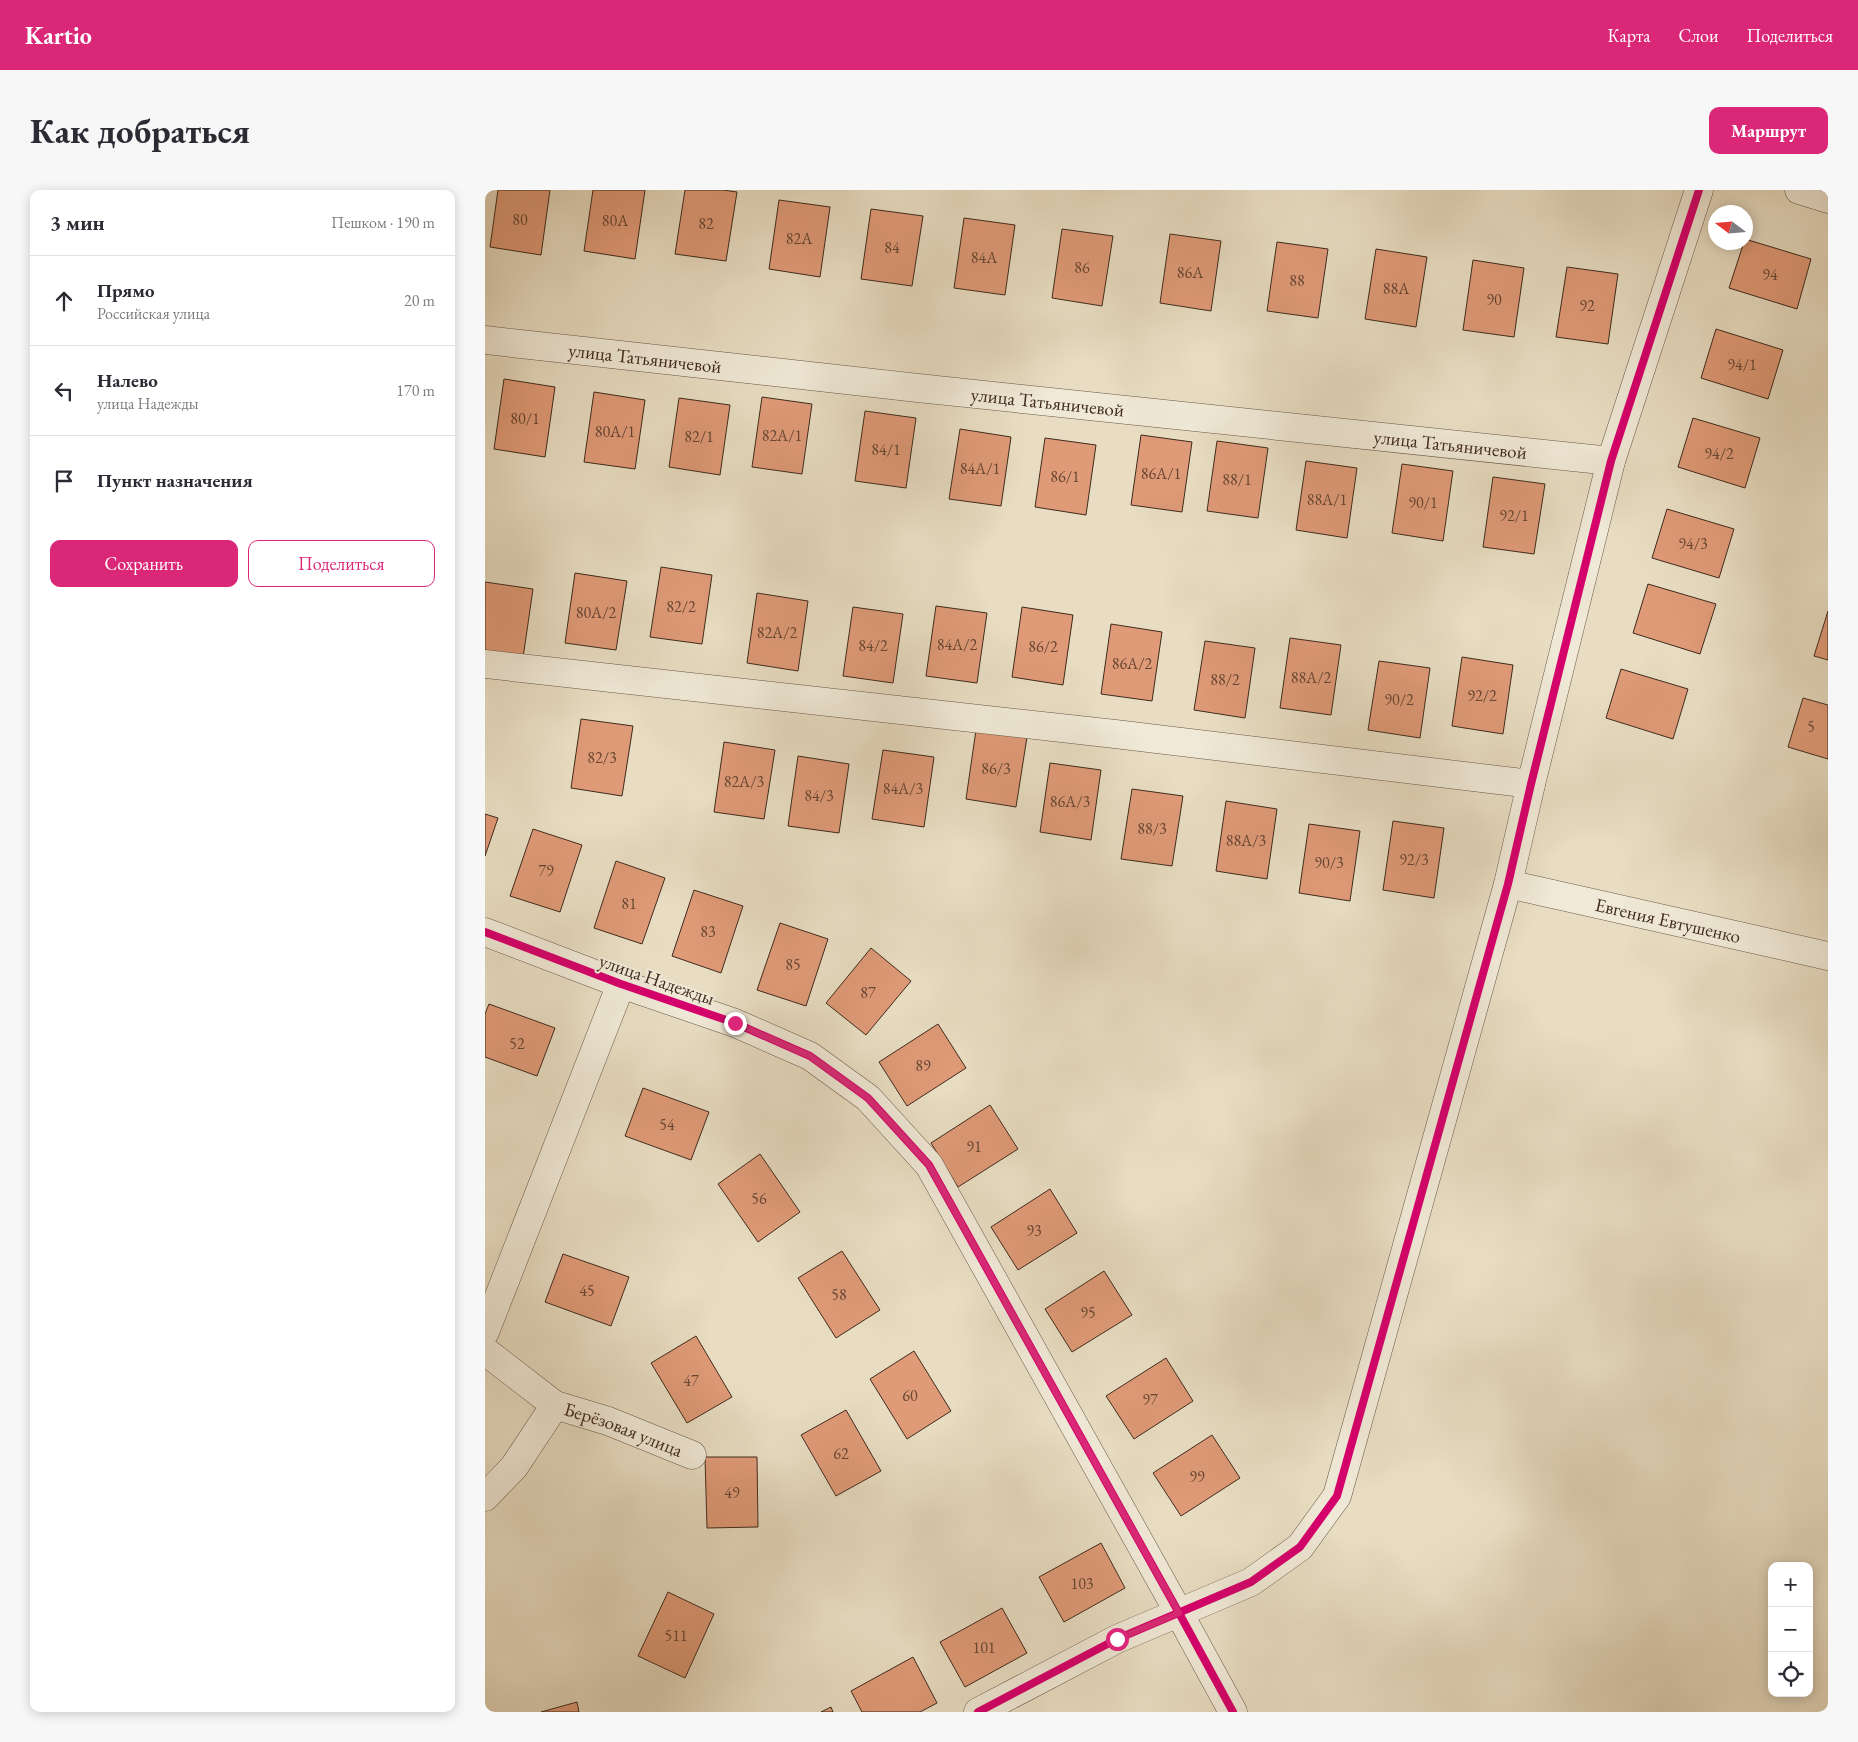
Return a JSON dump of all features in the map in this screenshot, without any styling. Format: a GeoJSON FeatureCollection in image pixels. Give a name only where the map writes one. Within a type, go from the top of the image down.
{"type":"FeatureCollection","features":[{"type":"Feature","properties":{"kind":"street"},"geometry":{"type":"LineString","coordinates":[[977,1712],[1117,1639],[1251,1582],[1300,1547],[1337,1496],[1507,884],[1611,461],[1699,190]]}},
{"type":"Feature","properties":{"kind":"street"},"geometry":{"type":"LineString","coordinates":[[1799,190],[1828,199]]}},
{"type":"Feature","properties":{"kind":"street","name":"улица Татьяничевой"},"geometry":{"type":"LineString","coordinates":[[485,340],[928,390],[1611,461]]}},
{"type":"Feature","properties":{"kind":"street"},"geometry":{"type":"LineString","coordinates":[[485,664],[1125,735],[1531,784]]}},
{"type":"Feature","properties":{"kind":"street","name":"Евгения Евтушенко"},"geometry":{"type":"LineString","coordinates":[[1507,884],[1828,956]]}},
{"type":"Feature","properties":{"kind":"street","name":"улица Надежды"},"geometry":{"type":"LineString","coordinates":[[485,932],[621,984],[735,1023],[810,1056],[868,1098],[929,1165],[1233,1712]]}},
{"type":"Feature","properties":{"kind":"street"},"geometry":{"type":"LineString","coordinates":[[485,1332],[621,984]]}},
{"type":"Feature","properties":{"kind":"street","name":"Берёзовая улица"},"geometry":{"type":"LineString","coordinates":[[485,1351],[555,1405],[608,1422],[692,1455]]}},
{"type":"Feature","properties":{"kind":"street","name":"Берёзовая улица"},"geometry":{"type":"LineString","coordinates":[[485,1497],[514,1468],[555,1405]]}},
{"type":"Feature","properties":{"kind":"building"},"geometry":{"type":"Polygon","coordinates":[[[498,190],[550,190],[541,255],[490,247],[498,190]]]}},
{"type":"Feature","properties":{"kind":"building"},"geometry":{"type":"Polygon","coordinates":[[[593,190],[645,190],[635,259],[584,251],[593,190]]]}},
{"type":"Feature","properties":{"kind":"building"},"geometry":{"type":"Polygon","coordinates":[[[685,190],[737,192],[726,261],[675,254],[685,190]]]}},
{"type":"Feature","properties":{"kind":"building"},"geometry":{"type":"Polygon","coordinates":[[[779,200],[830,207],[820,277],[769,269],[779,200]]]}},
{"type":"Feature","properties":{"kind":"building"},"geometry":{"type":"Polygon","coordinates":[[[871,209],[923,216],[912,286],[861,279],[871,209]]]}},
{"type":"Feature","properties":{"kind":"building"},"geometry":{"type":"Polygon","coordinates":[[[964,218],[1015,225],[1005,295],[954,288],[964,218]]]}},
{"type":"Feature","properties":{"kind":"building"},"geometry":{"type":"Polygon","coordinates":[[[1062,229],[1113,236],[1102,306],[1052,298],[1062,229]]]}},
{"type":"Feature","properties":{"kind":"building"},"geometry":{"type":"Polygon","coordinates":[[[1170,234],[1221,241],[1211,311],[1160,303],[1170,234]]]}},
{"type":"Feature","properties":{"kind":"building"},"geometry":{"type":"Polygon","coordinates":[[[1753,241],[1811,259],[1797,309],[1729,288],[1741,250],[1753,250],[1753,241]]]}},
{"type":"Feature","properties":{"kind":"building"},"geometry":{"type":"Polygon","coordinates":[[[1277,242],[1328,249],[1318,318],[1267,311],[1277,242]]]}},
{"type":"Feature","properties":{"kind":"building"},"geometry":{"type":"Polygon","coordinates":[[[1376,249],[1427,257],[1416,327],[1365,319],[1376,249]]]}},
{"type":"Feature","properties":{"kind":"building"},"geometry":{"type":"Polygon","coordinates":[[[1473,260],[1524,268],[1514,337],[1463,330],[1473,260]]]}},
{"type":"Feature","properties":{"kind":"building"},"geometry":{"type":"Polygon","coordinates":[[[1567,267],[1618,274],[1608,344],[1556,337],[1567,267]]]}},
{"type":"Feature","properties":{"kind":"building"},"geometry":{"type":"Polygon","coordinates":[[[1716,329],[1783,350],[1768,399],[1701,378],[1716,329]]]}},
{"type":"Feature","properties":{"kind":"building"},"geometry":{"type":"Polygon","coordinates":[[[504,379],[555,387],[545,457],[494,449],[504,379]]]}},
{"type":"Feature","properties":{"kind":"building"},"geometry":{"type":"Polygon","coordinates":[[[594,392],[645,400],[635,469],[584,462],[594,392]]]}},
{"type":"Feature","properties":{"kind":"building"},"geometry":{"type":"Polygon","coordinates":[[[762,397],[812,404],[802,474],[752,467],[762,397]]]}},
{"type":"Feature","properties":{"kind":"building"},"geometry":{"type":"Polygon","coordinates":[[[679,398],[730,405],[720,475],[669,467],[679,398]]]}},
{"type":"Feature","properties":{"kind":"building"},"geometry":{"type":"Polygon","coordinates":[[[865,411],[916,418],[906,488],[855,481],[865,411]]]}},
{"type":"Feature","properties":{"kind":"building"},"geometry":{"type":"Polygon","coordinates":[[[1693,418],[1760,438],[1745,488],[1678,467],[1693,418]]]}},
{"type":"Feature","properties":{"kind":"building"},"geometry":{"type":"Polygon","coordinates":[[[960,429],[1011,437],[1001,506],[949,499],[960,429]]]}},
{"type":"Feature","properties":{"kind":"building"},"geometry":{"type":"Polygon","coordinates":[[[1141,435],[1192,442],[1182,512],[1131,505],[1141,435]]]}},
{"type":"Feature","properties":{"kind":"building"},"geometry":{"type":"Polygon","coordinates":[[[1045,438],[1096,445],[1086,515],[1035,507],[1045,438]]]}},
{"type":"Feature","properties":{"kind":"building"},"geometry":{"type":"Polygon","coordinates":[[[1217,441],[1268,448],[1258,518],[1207,511],[1217,441]]]}},
{"type":"Feature","properties":{"kind":"building"},"geometry":{"type":"Polygon","coordinates":[[[1306,461],[1357,468],[1347,538],[1296,530],[1306,461]]]}},
{"type":"Feature","properties":{"kind":"building"},"geometry":{"type":"Polygon","coordinates":[[[1402,464],[1453,471],[1443,541],[1392,533],[1402,464]]]}},
{"type":"Feature","properties":{"kind":"building"},"geometry":{"type":"Polygon","coordinates":[[[1493,477],[1545,484],[1534,554],[1483,547],[1493,477]]]}},
{"type":"Feature","properties":{"kind":"building"},"geometry":{"type":"Polygon","coordinates":[[[1667,509],[1734,529],[1719,578],[1652,558],[1667,509]]]}},
{"type":"Feature","properties":{"kind":"building"},"geometry":{"type":"Polygon","coordinates":[[[661,567],[712,575],[702,644],[650,637],[661,567]]]}},
{"type":"Feature","properties":{"kind":"building"},"geometry":{"type":"Polygon","coordinates":[[[575,573],[627,581],[616,650],[565,643],[575,573]]]}},
{"type":"Feature","properties":{"kind":"building"},"geometry":{"type":"Polygon","coordinates":[[[485,582],[533,589],[523,658],[485,653],[485,582]]]}},
{"type":"Feature","properties":{"kind":"building"},"geometry":{"type":"Polygon","coordinates":[[[1648,584],[1716,604],[1700,654],[1633,633],[1648,584]]]}},
{"type":"Feature","properties":{"kind":"building"},"geometry":{"type":"Polygon","coordinates":[[[757,593],[808,601],[798,671],[747,663],[757,593]]]}},
{"type":"Feature","properties":{"kind":"building"},"geometry":{"type":"Polygon","coordinates":[[[936,606],[987,613],[977,683],[926,676],[936,606]]]}},
{"type":"Feature","properties":{"kind":"building"},"geometry":{"type":"Polygon","coordinates":[[[853,607],[903,614],[893,683],[843,676],[853,607]]]}},
{"type":"Feature","properties":{"kind":"building"},"geometry":{"type":"Polygon","coordinates":[[[1022,607],[1073,615],[1063,685],[1012,677],[1022,607]]]}},
{"type":"Feature","properties":{"kind":"building"},"geometry":{"type":"Polygon","coordinates":[[[1828,611],[1828,660],[1814,656],[1828,611]]]}},
{"type":"Feature","properties":{"kind":"building"},"geometry":{"type":"Polygon","coordinates":[[[1111,624],[1162,632],[1152,701],[1101,694],[1111,624]]]}},
{"type":"Feature","properties":{"kind":"building"},"geometry":{"type":"Polygon","coordinates":[[[1290,638],[1341,645],[1331,715],[1280,708],[1290,638]]]}},
{"type":"Feature","properties":{"kind":"building"},"geometry":{"type":"Polygon","coordinates":[[[1205,641],[1255,648],[1245,718],[1194,710],[1205,641]]]}},
{"type":"Feature","properties":{"kind":"building"},"geometry":{"type":"Polygon","coordinates":[[[1462,657],[1513,665],[1503,734],[1452,726],[1462,657]]]}},
{"type":"Feature","properties":{"kind":"building"},"geometry":{"type":"Polygon","coordinates":[[[1379,661],[1430,668],[1420,738],[1368,730],[1379,661]]]}},
{"type":"Feature","properties":{"kind":"building"},"geometry":{"type":"Polygon","coordinates":[[[1621,669],[1688,689],[1673,739],[1606,718],[1621,669]]]}},
{"type":"Feature","properties":{"kind":"building"},"geometry":{"type":"Polygon","coordinates":[[[1803,698],[1828,705],[1828,759],[1788,747],[1803,698]]]}},
{"type":"Feature","properties":{"kind":"building"},"geometry":{"type":"Polygon","coordinates":[[[581,719],[633,726],[622,796],[571,788],[581,719]]]}},
{"type":"Feature","properties":{"kind":"building"},"geometry":{"type":"Polygon","coordinates":[[[976,730],[1027,737],[1016,807],[966,799],[976,730]]]}},
{"type":"Feature","properties":{"kind":"building"},"geometry":{"type":"Polygon","coordinates":[[[724,742],[775,750],[764,819],[714,812],[724,742]]]}},
{"type":"Feature","properties":{"kind":"building"},"geometry":{"type":"Polygon","coordinates":[[[883,750],[934,757],[924,827],[872,819],[883,750]]]}},
{"type":"Feature","properties":{"kind":"building"},"geometry":{"type":"Polygon","coordinates":[[[798,756],[849,764],[839,833],[788,826],[798,756]]]}},
{"type":"Feature","properties":{"kind":"building"},"geometry":{"type":"Polygon","coordinates":[[[1050,763],[1101,770],[1091,840],[1040,832],[1050,763]]]}},
{"type":"Feature","properties":{"kind":"building"},"geometry":{"type":"Polygon","coordinates":[[[1132,789],[1183,796],[1172,866],[1121,859],[1132,789]]]}},
{"type":"Feature","properties":{"kind":"building"},"geometry":{"type":"Polygon","coordinates":[[[1226,801],[1277,809],[1267,879],[1216,871],[1226,801]]]}},
{"type":"Feature","properties":{"kind":"building"},"geometry":{"type":"Polygon","coordinates":[[[485,814],[498,818],[485,856],[485,814]]]}},
{"type":"Feature","properties":{"kind":"building"},"geometry":{"type":"Polygon","coordinates":[[[1393,821],[1444,828],[1434,898],[1383,890],[1393,821]]]}},
{"type":"Feature","properties":{"kind":"building"},"geometry":{"type":"Polygon","coordinates":[[[1309,824],[1360,831],[1350,901],[1299,893],[1309,824]]]}},
{"type":"Feature","properties":{"kind":"building"},"geometry":{"type":"Polygon","coordinates":[[[533,829],[582,845],[560,912],[510,896],[533,829]]]}},
{"type":"Feature","properties":{"kind":"building"},"geometry":{"type":"Polygon","coordinates":[[[616,861],[665,878],[642,944],[594,928],[616,861]]]}},
{"type":"Feature","properties":{"kind":"building"},"geometry":{"type":"Polygon","coordinates":[[[694,890],[743,906],[721,973],[672,956],[694,890]]]}},
{"type":"Feature","properties":{"kind":"building"},"geometry":{"type":"Polygon","coordinates":[[[780,923],[828,939],[806,1006],[757,990],[780,923]]]}},
{"type":"Feature","properties":{"kind":"building"},"geometry":{"type":"Polygon","coordinates":[[[871,948],[911,981],[866,1035],[826,1003],[871,948]]]}},
{"type":"Feature","properties":{"kind":"building"},"geometry":{"type":"Polygon","coordinates":[[[489,1004],[555,1028],[537,1076],[485,1057],[485,1014],[489,1004]]]}},
{"type":"Feature","properties":{"kind":"building"},"geometry":{"type":"Polygon","coordinates":[[[938,1024],[966,1068],[907,1106],[879,1062],[938,1024]]]}},
{"type":"Feature","properties":{"kind":"building"},"geometry":{"type":"Polygon","coordinates":[[[643,1088],[709,1112],[691,1160],[625,1136],[643,1088]]]}},
{"type":"Feature","properties":{"kind":"building"},"geometry":{"type":"Polygon","coordinates":[[[990,1105],[1018,1149],[958,1187],[931,1143],[990,1105]]]}},
{"type":"Feature","properties":{"kind":"building"},"geometry":{"type":"Polygon","coordinates":[[[760,1154],[800,1212],[758,1242],[718,1184],[760,1154]]]}},
{"type":"Feature","properties":{"kind":"building"},"geometry":{"type":"Polygon","coordinates":[[[1050,1189],[1077,1233],[1018,1270],[991,1227],[1050,1189]]]}},
{"type":"Feature","properties":{"kind":"building"},"geometry":{"type":"Polygon","coordinates":[[[842,1251],[880,1310],[836,1338],[798,1278],[842,1251]]]}},
{"type":"Feature","properties":{"kind":"building"},"geometry":{"type":"Polygon","coordinates":[[[563,1254],[629,1277],[611,1326],[545,1302],[563,1254]]]}},
{"type":"Feature","properties":{"kind":"building"},"geometry":{"type":"Polygon","coordinates":[[[1104,1271],[1132,1315],[1072,1352],[1045,1309],[1104,1271]]]}},
{"type":"Feature","properties":{"kind":"building"},"geometry":{"type":"Polygon","coordinates":[[[696,1336],[732,1397],[687,1423],[651,1363],[696,1336]]]}},
{"type":"Feature","properties":{"kind":"building"},"geometry":{"type":"Polygon","coordinates":[[[914,1351],[951,1411],[907,1439],[870,1379],[914,1351]]]}},
{"type":"Feature","properties":{"kind":"building"},"geometry":{"type":"Polygon","coordinates":[[[1166,1358],[1193,1401],[1134,1439],[1106,1396],[1166,1358]]]}},
{"type":"Feature","properties":{"kind":"building"},"geometry":{"type":"Polygon","coordinates":[[[846,1410],[881,1471],[836,1496],[801,1435],[846,1410]]]}},
{"type":"Feature","properties":{"kind":"building"},"geometry":{"type":"Polygon","coordinates":[[[1212,1435],[1240,1478],[1181,1516],[1153,1473],[1212,1435]]]}},
{"type":"Feature","properties":{"kind":"building"},"geometry":{"type":"Polygon","coordinates":[[[705,1457],[757,1457],[758,1527],[707,1528],[705,1457]]]}},
{"type":"Feature","properties":{"kind":"building"},"geometry":{"type":"Polygon","coordinates":[[[1101,1543],[1125,1588],[1064,1622],[1039,1577],[1101,1543]]]}},
{"type":"Feature","properties":{"kind":"building"},"geometry":{"type":"Polygon","coordinates":[[[668,1592],[714,1614],[685,1678],[638,1656],[668,1592]]]}},
{"type":"Feature","properties":{"kind":"building"},"geometry":{"type":"Polygon","coordinates":[[[1002,1608],[1027,1653],[965,1687],[940,1642],[1002,1608]]]}},
{"type":"Feature","properties":{"kind":"building"},"geometry":{"type":"Polygon","coordinates":[[[913,1657],[937,1703],[920,1712],[862,1712],[851,1691],[913,1657]]]}},
{"type":"Feature","properties":{"kind":"building"},"geometry":{"type":"Polygon","coordinates":[[[577,1702],[579,1712],[541,1712],[577,1702]]]}},
{"type":"Feature","properties":{"kind":"building"},"geometry":{"type":"Polygon","coordinates":[[[831,1707],[833,1712],[821,1712],[831,1707]]]}},
{"type":"Feature","properties":{"kind":"cycle path"},"geometry":{"type":"LineString","coordinates":[[978,1712],[1117,1639],[1251,1582],[1300,1547],[1337,1496],[1508,884],[1611,461],[1699,190]]}},
{"type":"Feature","properties":{"kind":"cycle path"},"geometry":{"type":"LineString","coordinates":[[485,932],[621,984],[735,1023],[810,1056],[868,1098],[929,1165],[1233,1712]]}},
{"type":"Feature","properties":{"kind":"route"},"geometry":{"type":"LineString","coordinates":[[735,1023],[810,1056],[868,1098],[929,1165],[1179,1613],[1117,1639]]}}]}
